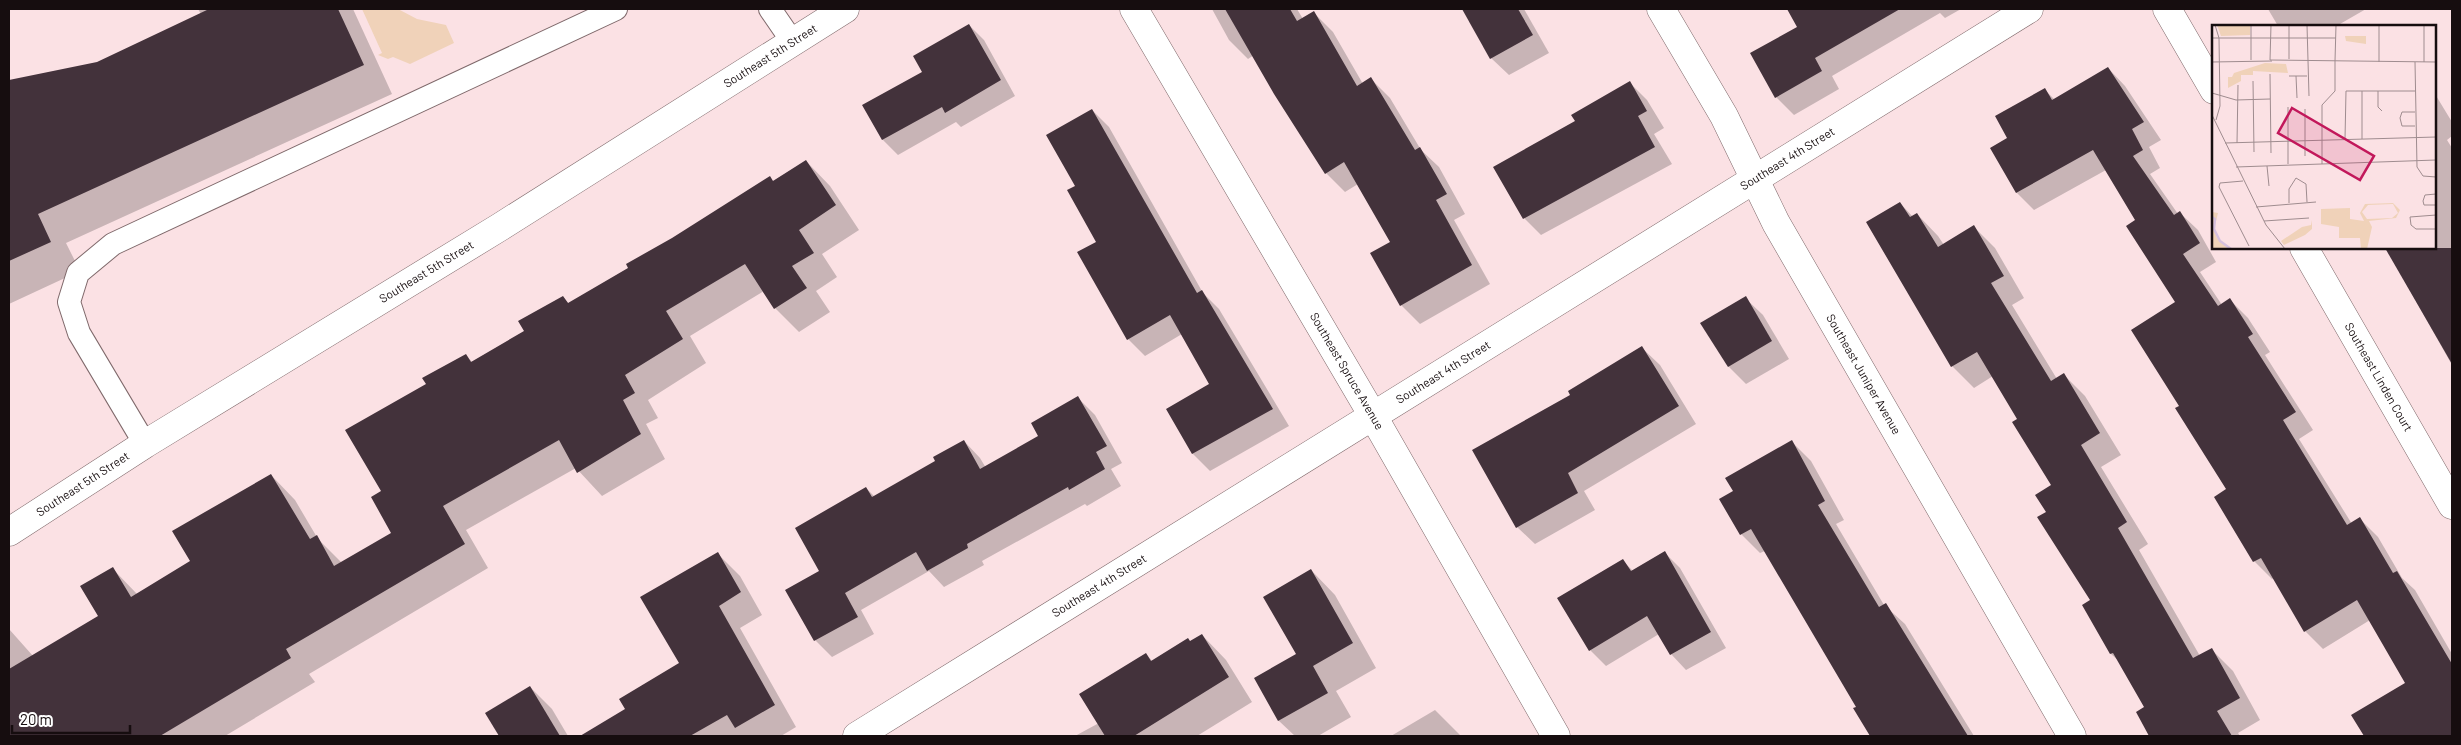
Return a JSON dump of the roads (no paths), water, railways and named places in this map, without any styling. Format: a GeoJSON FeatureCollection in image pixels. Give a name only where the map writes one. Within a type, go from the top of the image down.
{"type":"FeatureCollection","features":[{"type":"Feature","properties":{"kind":"street","name":"Southeast 5th Street"},"geometry":{"type":"LineString","coordinates":[[9,532],[145,444],[500,227],[845,9]]}},
{"type":"Feature","properties":{"kind":"street","name":"Southeast Spruce Avenue"},"geometry":{"type":"LineString","coordinates":[[1134,9],[1373,416],[1556,736]]}},
{"type":"Feature","properties":{"kind":"street","name":"Southeast Juniper Avenue"},"geometry":{"type":"LineString","coordinates":[[1661,9],[1724,116],[1776,223],[2072,736]]}},
{"type":"Feature","properties":{"kind":"street","name":"Southeast 4th Street"},"geometry":{"type":"LineString","coordinates":[[858,736],[1753,179],[2030,9]]}},
{"type":"Feature","properties":{"kind":"street"},"geometry":{"type":"LineString","coordinates":[[2167,9],[2212,87]]}},
{"type":"Feature","properties":{"kind":"street","name":"Southeast Linden Court"},"geometry":{"type":"LineString","coordinates":[[2305,249],[2452,505]]}},
{"type":"Feature","properties":{"kind":"lane"},"geometry":{"type":"LineString","coordinates":[[145,444],[80,333],[69,302],[78,273],[113,244],[616,9]]}},
{"type":"Feature","properties":{"kind":"lane"},"geometry":{"type":"LineString","coordinates":[[770,9],[792,41]]}}]}
